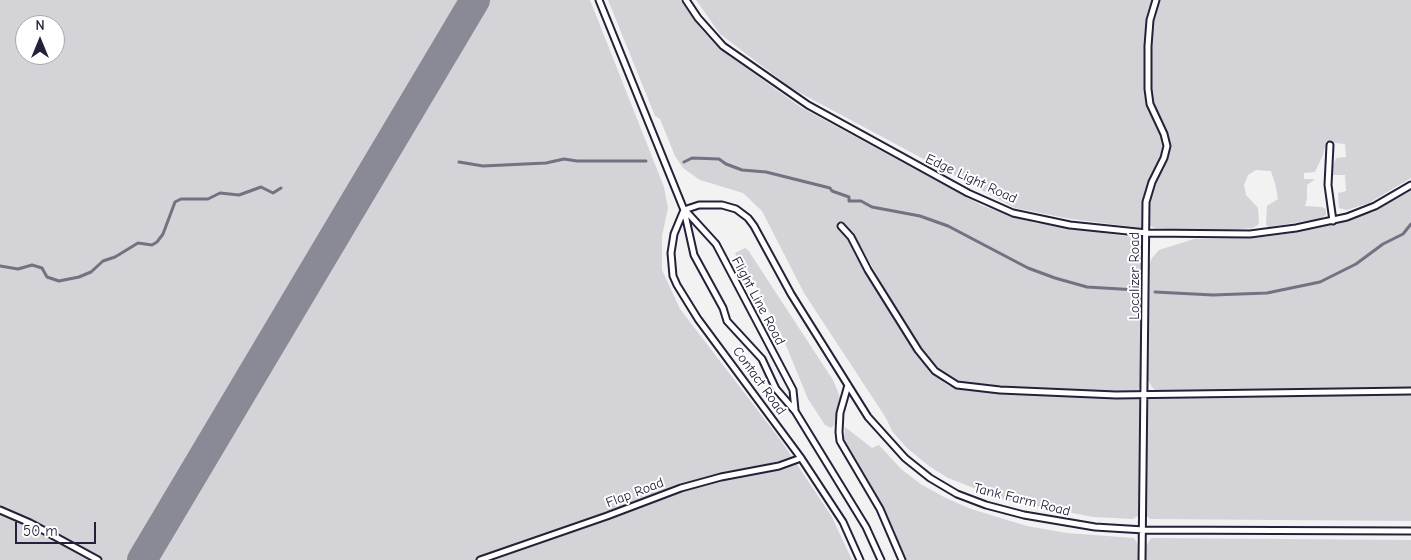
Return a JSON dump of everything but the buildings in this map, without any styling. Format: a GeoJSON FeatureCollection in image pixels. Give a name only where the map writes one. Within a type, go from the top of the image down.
{"type":"FeatureCollection","features":[{"type":"Feature","properties":{"kind":"lane","name":"Flight Line Road"},"geometry":{"type":"LineString","coordinates":[[599,0],[684,210],[694,255],[723,308],[727,322],[762,359],[776,388],[795,411],[866,527],[881,560]]}},
{"type":"Feature","properties":{"kind":"lane","name":"Edge Light Road"},"geometry":{"type":"LineString","coordinates":[[686,0],[698,18],[723,46],[808,105],[968,194],[1006,210],[1042,220],[1147,233],[1250,234],[1333,221],[1375,206],[1411,185]]}},
{"type":"Feature","properties":{"kind":"lane","name":"Localizer Road"},"geometry":{"type":"LineString","coordinates":[[1142,560],[1144,530],[1146,202],[1152,182],[1164,158],[1166,146],[1164,134],[1150,104],[1148,89],[1150,20],[1156,0]]}},
{"type":"Feature","properties":{"kind":"lane"},"geometry":{"type":"LineString","coordinates":[[1330,145],[1328,179],[1333,221]]}},
{"type":"Feature","properties":{"kind":"lane","name":"Tank Farm Road"},"geometry":{"type":"LineString","coordinates":[[684,210],[707,204],[722,204],[736,209],[748,218],[791,294],[868,417],[905,458],[930,478],[957,494],[986,505],[1048,520],[1095,527],[1144,530],[1411,531]]}},
{"type":"Feature","properties":{"kind":"lane","name":"Flight Line Road"},"geometry":{"type":"LineString","coordinates":[[684,210],[716,244],[793,390],[795,411]]}},
{"type":"Feature","properties":{"kind":"lane","name":"Contact Road"},"geometry":{"type":"LineString","coordinates":[[684,210],[676,226],[671,253],[673,276],[676,285],[698,319],[802,458],[843,522],[860,560]]}},
{"type":"Feature","properties":{"kind":"lane"},"geometry":{"type":"LineString","coordinates":[[842,226],[851,237],[868,270],[913,343],[935,371],[949,382],[966,388],[1116,395],[1411,392]]}},
{"type":"Feature","properties":{"kind":"lane"},"geometry":{"type":"LineString","coordinates":[[848,385],[840,413],[840,441],[880,509],[902,560]]}},
{"type":"Feature","properties":{"kind":"lane","name":"Flap Road"},"geometry":{"type":"LineString","coordinates":[[480,560],[681,488],[721,476],[779,466],[802,458]]}},
{"type":"Feature","properties":{"kind":"lane"},"geometry":{"type":"LineString","coordinates":[[0,510],[98,560]]}},
{"type":"Feature","properties":{"kind":"shaded area"},"geometry":{"type":"Polygon","coordinates":[[[0,0],[590,0],[664,187],[668,208],[662,236],[662,270],[680,309],[782,442],[832,517],[852,560],[0,560],[0,0]]]}},
{"type":"Feature","properties":{"kind":"shaded area"},"geometry":{"type":"Polygon","coordinates":[[[608,0],[680,0],[701,29],[724,52],[802,108],[983,206],[1035,223],[1138,238],[1143,245],[1142,382],[1138,390],[1134,392],[1002,387],[973,385],[953,380],[939,371],[925,356],[910,333],[853,233],[843,222],[838,223],[839,228],[847,236],[914,349],[932,373],[947,385],[963,390],[997,393],[1118,398],[1142,396],[1140,510],[1138,516],[1133,519],[1093,517],[1005,500],[948,478],[929,466],[906,447],[892,431],[886,418],[804,293],[762,211],[743,193],[700,180],[683,168],[675,156],[660,119],[655,116],[608,0]]]}},
{"type":"Feature","properties":{"kind":"shaded area"},"geometry":{"type":"Polygon","coordinates":[[[696,0],[1153,0],[1147,13],[1145,28],[1146,104],[1162,136],[1164,146],[1161,159],[1143,199],[1142,228],[1071,219],[1015,208],[791,88],[720,34],[696,0]]]}},
{"type":"Feature","properties":{"kind":"shaded area"},"geometry":{"type":"Polygon","coordinates":[[[1158,0],[1411,0],[1411,178],[1369,203],[1347,210],[1339,208],[1338,193],[1346,191],[1345,175],[1330,175],[1336,158],[1346,157],[1345,144],[1326,142],[1323,155],[1315,172],[1304,173],[1304,179],[1315,179],[1307,185],[1305,206],[1326,209],[1326,215],[1319,219],[1268,227],[1266,224],[1267,206],[1278,199],[1276,187],[1271,171],[1256,170],[1248,175],[1244,185],[1246,195],[1258,208],[1259,224],[1253,228],[1229,230],[1212,235],[1184,230],[1155,228],[1149,225],[1151,186],[1167,157],[1169,147],[1167,134],[1155,109],[1151,94],[1151,25],[1158,0]]]}},
{"type":"Feature","properties":{"kind":"shaded area"},"geometry":{"type":"Polygon","coordinates":[[[1411,190],[1411,388],[1165,392],[1156,391],[1152,387],[1148,380],[1149,265],[1159,250],[1194,239],[1264,237],[1300,232],[1374,212],[1411,190]]]}},
{"type":"Feature","properties":{"kind":"shaded area"},"geometry":{"type":"Polygon","coordinates":[[[745,248],[833,380],[840,397],[834,425],[831,428],[825,425],[808,399],[783,338],[744,263],[740,264],[735,253],[745,248]]]}},
{"type":"Feature","properties":{"kind":"shaded area"},"geometry":{"type":"Polygon","coordinates":[[[1365,394],[1411,395],[1411,521],[1150,519],[1146,515],[1147,396],[1171,398],[1365,394]]]}},
{"type":"Feature","properties":{"kind":"shaded area"},"geometry":{"type":"Polygon","coordinates":[[[845,427],[872,448],[879,445],[901,469],[922,485],[946,498],[971,509],[1027,526],[1067,533],[1134,538],[1137,543],[1138,560],[906,560],[894,530],[844,439],[845,427]]]}},
{"type":"Feature","properties":{"kind":"shaded area"},"geometry":{"type":"Polygon","coordinates":[[[1151,538],[1411,540],[1411,560],[1146,560],[1146,546],[1151,538]]]}},
{"type":"Feature","properties":{"kind":"waterway"},"geometry":{"type":"LineString","coordinates":[[684,162],[692,158],[719,159],[742,170],[766,172],[830,188],[832,191],[849,197],[849,201],[861,201],[872,207],[920,216],[948,226],[1028,268],[1055,278],[1087,287],[1137,290]]}},
{"type":"Feature","properties":{"kind":"waterway"},"geometry":{"type":"LineString","coordinates":[[459,162],[483,166],[546,163],[564,159],[577,161],[646,161]]}},
{"type":"Feature","properties":{"kind":"waterway"},"geometry":{"type":"LineString","coordinates":[[0,266],[18,269],[32,265],[42,268],[47,277],[59,281],[79,277],[91,272],[103,261],[115,257],[138,243],[152,245],[157,242],[163,234],[175,202],[181,199],[208,199],[220,193],[239,195],[261,187],[273,193],[281,188]]}},
{"type":"Feature","properties":{"kind":"waterway"},"geometry":{"type":"LineString","coordinates":[[1155,292],[1213,295],[1267,293],[1320,282],[1356,264],[1383,244],[1403,234],[1411,224]]}},
{"type":"Feature","properties":{"kind":"taxiway"},"geometry":{"type":"LineString","coordinates":[[142,560],[475,0]]}}]}
